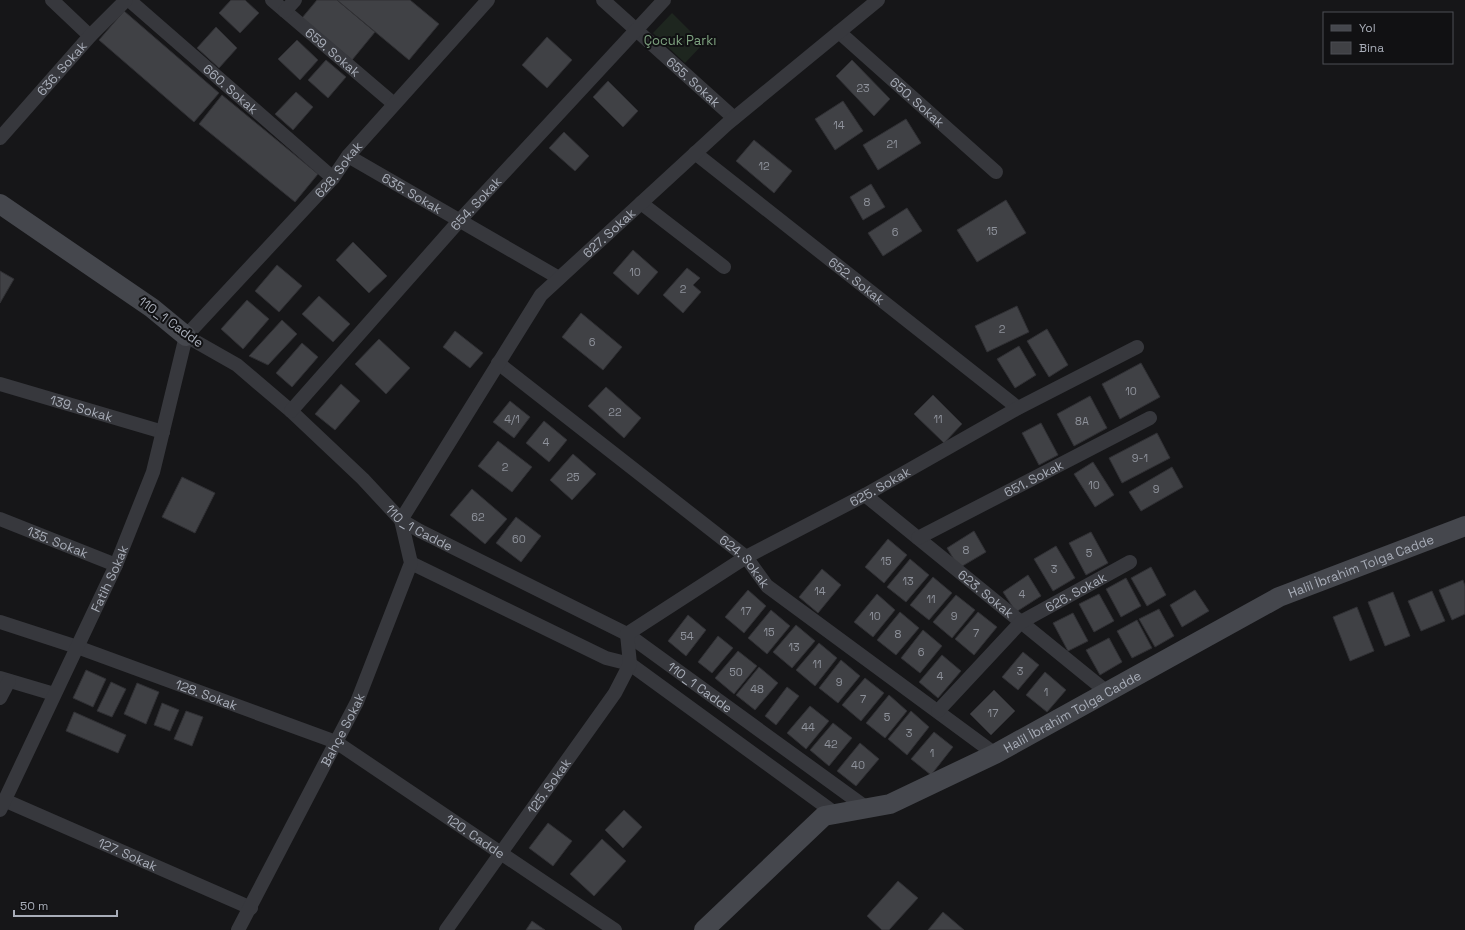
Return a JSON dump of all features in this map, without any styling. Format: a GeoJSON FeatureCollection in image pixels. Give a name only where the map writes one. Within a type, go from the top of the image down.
{"type":"FeatureCollection","features":[{"type":"Feature","properties":{"kind":"street"},"geometry":{"type":"LineString","coordinates":[[52,0],[90,36]]}},
{"type":"Feature","properties":{"kind":"street","name":"636. Sokak"},"geometry":{"type":"LineString","coordinates":[[0,138],[90,36],[126,0]]}},
{"type":"Feature","properties":{"kind":"street","name":"660. Sokak"},"geometry":{"type":"LineString","coordinates":[[129,0],[333,178]]}},
{"type":"Feature","properties":{"kind":"street","name":"659. Sokak"},"geometry":{"type":"LineString","coordinates":[[272,0],[394,104]]}},
{"type":"Feature","properties":{"kind":"street"},"geometry":{"type":"LineString","coordinates":[[285,11],[295,0]]}},
{"type":"Feature","properties":{"kind":"street","name":"628. Sokak"},"geometry":{"type":"LineString","coordinates":[[186,336],[333,178],[348,156],[488,0]]}},
{"type":"Feature","properties":{"kind":"street","name":"655. Sokak"},"geometry":{"type":"LineString","coordinates":[[603,0],[734,118]]}},
{"type":"Feature","properties":{"kind":"street","name":"654. Sokak"},"geometry":{"type":"LineString","coordinates":[[291,411],[460,220],[635,29],[664,0]]}},
{"type":"Feature","properties":{"kind":"street","name":"627. Sokak"},"geometry":{"type":"LineString","coordinates":[[400,520],[540,295],[734,118],[878,0]]}},
{"type":"Feature","properties":{"kind":"street","name":"650. Sokak"},"geometry":{"type":"LineString","coordinates":[[839,32],[996,172]]}},
{"type":"Feature","properties":{"kind":"street","name":"652. Sokak"},"geometry":{"type":"LineString","coordinates":[[695,153],[1018,408]]}},
{"type":"Feature","properties":{"kind":"street","name":"635. Sokak"},"geometry":{"type":"LineString","coordinates":[[348,156],[559,278]]}},
{"type":"Feature","properties":{"kind":"street"},"geometry":{"type":"LineString","coordinates":[[641,203],[724,267]]}},
{"type":"Feature","properties":{"kind":"street","name":"110_1 Cadde"},"geometry":{"type":"LineString","coordinates":[[0,204],[152,308],[186,336],[237,365],[291,411],[363,479],[400,520],[627,634],[868,809]]}},
{"type":"Feature","properties":{"kind":"street","name":"Fatih Sokak"},"geometry":{"type":"LineString","coordinates":[[2,805],[116,565],[153,472],[186,336]]}},
{"type":"Feature","properties":{"kind":"street","name":"625. Sokak"},"geometry":{"type":"LineString","coordinates":[[627,634],[746,557],[865,495],[1018,408],[1137,347]]}},
{"type":"Feature","properties":{"kind":"street","name":"624. Sokak"},"geometry":{"type":"LineString","coordinates":[[498,363],[746,557],[767,586],[995,754]]}},
{"type":"Feature","properties":{"kind":"street","name":"139. Sokak"},"geometry":{"type":"LineString","coordinates":[[0,384],[163,432]]}},
{"type":"Feature","properties":{"kind":"street","name":"651. Sokak"},"geometry":{"type":"LineString","coordinates":[[918,538],[1150,418]]}},
{"type":"Feature","properties":{"kind":"street","name":"623. Sokak"},"geometry":{"type":"LineString","coordinates":[[865,495],[1108,692]]}},
{"type":"Feature","properties":{"kind":"street","name":"135. Sokak"},"geometry":{"type":"LineString","coordinates":[[0,518],[116,565]]}},
{"type":"Feature","properties":{"kind":"street"},"geometry":{"type":"LineString","coordinates":[[400,520],[411,563]]}},
{"type":"Feature","properties":{"kind":"street","name":"Halil İbrahim Tolga Cadde"},"geometry":{"type":"LineString","coordinates":[[704,930],[824,816],[890,804],[995,754],[1279,598],[1465,526]]}},
{"type":"Feature","properties":{"kind":"street","name":"626. Sokak"},"geometry":{"type":"LineString","coordinates":[[938,711],[1021,622],[1130,562]]}},
{"type":"Feature","properties":{"kind":"street","name":"110_1 Cadde"},"geometry":{"type":"LineString","coordinates":[[411,563],[606,658],[630,664],[836,814]]}},
{"type":"Feature","properties":{"kind":"street","name":"Bahçe Sokak"},"geometry":{"type":"LineString","coordinates":[[238,930],[251,908],[357,702],[411,563]]}},
{"type":"Feature","properties":{"kind":"street","name":"128. Sokak"},"geometry":{"type":"LineString","coordinates":[[0,622],[77,647],[336,742]]}},
{"type":"Feature","properties":{"kind":"street"},"geometry":{"type":"LineString","coordinates":[[627,634],[630,664]]}},
{"type":"Feature","properties":{"kind":"street","name":"125. Sokak"},"geometry":{"type":"LineString","coordinates":[[446,930],[615,694],[630,664]]}},
{"type":"Feature","properties":{"kind":"street"},"geometry":{"type":"LineString","coordinates":[[0,698],[4,679],[54,694]]}},
{"type":"Feature","properties":{"kind":"street","name":"120. Cadde"},"geometry":{"type":"LineString","coordinates":[[336,742],[615,930]]}},
{"type":"Feature","properties":{"kind":"street","name":"127. Sokak"},"geometry":{"type":"LineString","coordinates":[[2,805],[251,908]]}},
{"type":"Feature","properties":{"kind":"green space","name":"Çocuk Parkı"},"geometry":{"type":"Polygon","coordinates":[[[672,13],[703,44],[685,63],[653,33],[672,13]]]}},
{"type":"Feature","properties":{"kind":"building"},"geometry":{"type":"Polygon","coordinates":[[[231,0],[245,0],[259,13],[240,33],[219,13],[231,0]]]}},
{"type":"Feature","properties":{"kind":"building"},"geometry":{"type":"Polygon","coordinates":[[[317,0],[337,0],[375,32],[352,60],[302,18],[317,0]]]}},
{"type":"Feature","properties":{"kind":"building"},"geometry":{"type":"Polygon","coordinates":[[[337,0],[410,0],[439,24],[409,60],[337,0]]]}},
{"type":"Feature","properties":{"kind":"building"},"geometry":{"type":"Polygon","coordinates":[[[124,11],[219,93],[194,122],[99,40],[124,11]]]}},
{"type":"Feature","properties":{"kind":"building"},"geometry":{"type":"Polygon","coordinates":[[[216,27],[237,48],[219,68],[197,48],[216,27]]]}},
{"type":"Feature","properties":{"kind":"building"},"geometry":{"type":"Polygon","coordinates":[[[547,37],[572,60],[547,88],[522,65],[547,37]]]}},
{"type":"Feature","properties":{"kind":"building"},"geometry":{"type":"Polygon","coordinates":[[[297,40],[318,60],[300,80],[278,59],[297,40]]]}},
{"type":"Feature","properties":{"kind":"building"},"geometry":{"type":"Polygon","coordinates":[[[326,60],[346,77],[328,98],[308,80],[326,60]]]}},
{"type":"Feature","properties":{"kind":"building"},"geometry":{"type":"Polygon","coordinates":[[[852,60],[890,99],[874,116],[836,76],[852,60]]]}},
{"type":"Feature","properties":{"kind":"building"},"geometry":{"type":"Polygon","coordinates":[[[608,81],[638,111],[623,127],[593,97],[608,81]]]}},
{"type":"Feature","properties":{"kind":"building"},"geometry":{"type":"Polygon","coordinates":[[[296,92],[313,107],[293,130],[275,114],[296,92]]]}},
{"type":"Feature","properties":{"kind":"building"},"geometry":{"type":"Polygon","coordinates":[[[222,95],[318,174],[295,202],[199,124],[222,95]]]}},
{"type":"Feature","properties":{"kind":"building"},"geometry":{"type":"Polygon","coordinates":[[[843,101],[863,131],[835,150],[815,119],[843,101]]]}},
{"type":"Feature","properties":{"kind":"building"},"geometry":{"type":"Polygon","coordinates":[[[906,119],[921,143],[878,170],[863,145],[906,119]]]}},
{"type":"Feature","properties":{"kind":"building"},"geometry":{"type":"Polygon","coordinates":[[[564,132],[589,156],[575,171],[549,148],[564,132]]]}},
{"type":"Feature","properties":{"kind":"building"},"geometry":{"type":"Polygon","coordinates":[[[754,140],[792,171],[774,193],[736,161],[754,140]]]}},
{"type":"Feature","properties":{"kind":"building"},"geometry":{"type":"Polygon","coordinates":[[[871,184],[885,207],[863,220],[850,197],[871,184]]]}},
{"type":"Feature","properties":{"kind":"building"},"geometry":{"type":"Polygon","coordinates":[[[1006,200],[1026,233],[977,262],[957,230],[1006,200]]]}},
{"type":"Feature","properties":{"kind":"building"},"geometry":{"type":"Polygon","coordinates":[[[907,208],[922,231],[883,256],[868,233],[907,208]]]}},
{"type":"Feature","properties":{"kind":"building"},"geometry":{"type":"Polygon","coordinates":[[[353,242],[387,276],[369,293],[336,260],[353,242]]]}},
{"type":"Feature","properties":{"kind":"building"},"geometry":{"type":"Polygon","coordinates":[[[633,250],[658,272],[638,295],[613,273],[633,250]]]}},
{"type":"Feature","properties":{"kind":"building"},"geometry":{"type":"Polygon","coordinates":[[[277,265],[302,286],[279,312],[255,291],[277,265]]]}},
{"type":"Feature","properties":{"kind":"building"},"geometry":{"type":"Polygon","coordinates":[[[687,268],[700,278],[693,285],[701,292],[683,313],[663,295],[687,268]]]}},
{"type":"Feature","properties":{"kind":"building"},"geometry":{"type":"Polygon","coordinates":[[[0,271],[14,279],[0,303],[0,271]]]}},
{"type":"Feature","properties":{"kind":"building"},"geometry":{"type":"Polygon","coordinates":[[[319,296],[350,324],[333,342],[302,314],[319,296]]]}},
{"type":"Feature","properties":{"kind":"building"},"geometry":{"type":"Polygon","coordinates":[[[247,300],[269,319],[243,349],[221,329],[247,300]]]}},
{"type":"Feature","properties":{"kind":"building"},"geometry":{"type":"Polygon","coordinates":[[[1017,306],[1029,332],[987,352],[975,326],[1017,306]]]}},
{"type":"Feature","properties":{"kind":"building"},"geometry":{"type":"Polygon","coordinates":[[[581,313],[622,347],[603,370],[562,337],[581,313]]]}},
{"type":"Feature","properties":{"kind":"building"},"geometry":{"type":"Polygon","coordinates":[[[282,320],[297,334],[268,365],[249,356],[282,320]]]}},
{"type":"Feature","properties":{"kind":"building"},"geometry":{"type":"Polygon","coordinates":[[[1047,329],[1068,365],[1049,377],[1027,341],[1047,329]]]}},
{"type":"Feature","properties":{"kind":"building"},"geometry":{"type":"Polygon","coordinates":[[[455,331],[483,353],[470,368],[443,347],[455,331]]]}},
{"type":"Feature","properties":{"kind":"building"},"geometry":{"type":"Polygon","coordinates":[[[379,339],[410,368],[386,394],[355,364],[379,339]]]}},
{"type":"Feature","properties":{"kind":"building"},"geometry":{"type":"Polygon","coordinates":[[[302,343],[318,357],[292,387],[276,373],[302,343]]]}},
{"type":"Feature","properties":{"kind":"building"},"geometry":{"type":"Polygon","coordinates":[[[1019,346],[1036,375],[1015,388],[997,359],[1019,346]]]}},
{"type":"Feature","properties":{"kind":"building"},"geometry":{"type":"Polygon","coordinates":[[[1141,363],[1160,397],[1120,419],[1102,384],[1141,363]]]}},
{"type":"Feature","properties":{"kind":"building"},"geometry":{"type":"Polygon","coordinates":[[[341,384],[360,401],[335,430],[315,414],[341,384]]]}},
{"type":"Feature","properties":{"kind":"building"},"geometry":{"type":"Polygon","coordinates":[[[606,387],[641,418],[624,438],[588,406],[606,387]]]}},
{"type":"Feature","properties":{"kind":"building"},"geometry":{"type":"Polygon","coordinates":[[[933,395],[962,424],[944,443],[914,414],[933,395]]]}},
{"type":"Feature","properties":{"kind":"building"},"geometry":{"type":"Polygon","coordinates":[[[1090,396],[1107,428],[1074,446],[1057,414],[1090,396]]]}},
{"type":"Feature","properties":{"kind":"building"},"geometry":{"type":"Polygon","coordinates":[[[510,401],[530,417],[514,438],[493,422],[510,401]]]}},
{"type":"Feature","properties":{"kind":"building"},"geometry":{"type":"Polygon","coordinates":[[[544,421],[567,440],[549,462],[526,443],[544,421]]]}},
{"type":"Feature","properties":{"kind":"building"},"geometry":{"type":"Polygon","coordinates":[[[1041,423],[1058,455],[1039,465],[1022,433],[1041,423]]]}},
{"type":"Feature","properties":{"kind":"building"},"geometry":{"type":"Polygon","coordinates":[[[1157,433],[1170,458],[1122,483],[1109,458],[1157,433]]]}},
{"type":"Feature","properties":{"kind":"building"},"geometry":{"type":"Polygon","coordinates":[[[498,441],[532,467],[512,492],[478,466],[498,441]]]}},
{"type":"Feature","properties":{"kind":"building"},"geometry":{"type":"Polygon","coordinates":[[[573,454],[596,474],[572,500],[550,480],[573,454]]]}},
{"type":"Feature","properties":{"kind":"building"},"geometry":{"type":"Polygon","coordinates":[[[1093,462],[1114,495],[1095,507],[1074,474],[1093,462]]]}},
{"type":"Feature","properties":{"kind":"building"},"geometry":{"type":"Polygon","coordinates":[[[1172,467],[1183,487],[1141,511],[1129,492],[1172,467]]]}},
{"type":"Feature","properties":{"kind":"building"},"geometry":{"type":"Polygon","coordinates":[[[182,477],[215,493],[195,533],[162,517],[182,477]]]}},
{"type":"Feature","properties":{"kind":"building"},"geometry":{"type":"Polygon","coordinates":[[[472,489],[507,519],[485,544],[450,515],[472,489]]]}},
{"type":"Feature","properties":{"kind":"building"},"geometry":{"type":"Polygon","coordinates":[[[516,517],[541,536],[521,562],[496,543],[516,517]]]}},
{"type":"Feature","properties":{"kind":"building"},"geometry":{"type":"Polygon","coordinates":[[[974,531],[986,552],[959,568],[947,548],[974,531]]]}},
{"type":"Feature","properties":{"kind":"building"},"geometry":{"type":"Polygon","coordinates":[[[1091,532],[1108,563],[1086,575],[1069,543],[1091,532]]]}},
{"type":"Feature","properties":{"kind":"building"},"geometry":{"type":"Polygon","coordinates":[[[888,539],[907,555],[884,583],[865,567],[888,539]]]}},
{"type":"Feature","properties":{"kind":"building"},"geometry":{"type":"Polygon","coordinates":[[[1056,546],[1075,578],[1053,591],[1034,559],[1056,546]]]}},
{"type":"Feature","properties":{"kind":"building"},"geometry":{"type":"Polygon","coordinates":[[[910,559],[929,575],[906,602],[887,587],[910,559]]]}},
{"type":"Feature","properties":{"kind":"building"},"geometry":{"type":"Polygon","coordinates":[[[1151,567],[1166,595],[1147,606],[1131,578],[1151,567]]]}},
{"type":"Feature","properties":{"kind":"building"},"geometry":{"type":"Polygon","coordinates":[[[822,569],[841,585],[818,613],[799,597],[822,569]]]}},
{"type":"Feature","properties":{"kind":"building"},"geometry":{"type":"Polygon","coordinates":[[[1028,575],[1041,596],[1016,612],[1003,592],[1028,575]]]}},
{"type":"Feature","properties":{"kind":"building"},"geometry":{"type":"Polygon","coordinates":[[[933,577],[952,593],[929,620],[910,605],[933,577]]]}},
{"type":"Feature","properties":{"kind":"building"},"geometry":{"type":"Polygon","coordinates":[[[1126,578],[1141,606],[1121,617],[1106,589],[1126,578]]]}},
{"type":"Feature","properties":{"kind":"building"},"geometry":{"type":"Polygon","coordinates":[[[1463,580],[1465,586],[1465,614],[1452,620],[1439,590],[1463,580]]]}},
{"type":"Feature","properties":{"kind":"building"},"geometry":{"type":"Polygon","coordinates":[[[748,590],[766,606],[744,633],[725,617],[748,590]]]}},
{"type":"Feature","properties":{"kind":"building"},"geometry":{"type":"Polygon","coordinates":[[[1195,590],[1209,611],[1182,627],[1170,605],[1195,590]]]}},
{"type":"Feature","properties":{"kind":"building"},"geometry":{"type":"Polygon","coordinates":[[[1432,591],[1445,621],[1421,631],[1408,601],[1432,591]]]}},
{"type":"Feature","properties":{"kind":"building"},"geometry":{"type":"Polygon","coordinates":[[[1393,592],[1410,636],[1385,646],[1368,602],[1393,592]]]}},
{"type":"Feature","properties":{"kind":"building"},"geometry":{"type":"Polygon","coordinates":[[[877,594],[895,610],[873,637],[854,622],[877,594]]]}},
{"type":"Feature","properties":{"kind":"building"},"geometry":{"type":"Polygon","coordinates":[[[1099,594],[1114,621],[1094,632],[1079,604],[1099,594]]]}},
{"type":"Feature","properties":{"kind":"building"},"geometry":{"type":"Polygon","coordinates":[[[956,595],[975,610],[952,638],[933,622],[956,595]]]}},
{"type":"Feature","properties":{"kind":"building"},"geometry":{"type":"Polygon","coordinates":[[[1357,607],[1374,651],[1350,661],[1333,617],[1357,607]]]}},
{"type":"Feature","properties":{"kind":"building"},"geometry":{"type":"Polygon","coordinates":[[[1159,609],[1174,636],[1155,647],[1139,619],[1159,609]]]}},
{"type":"Feature","properties":{"kind":"building"},"geometry":{"type":"Polygon","coordinates":[[[771,610],[790,626],[767,654],[748,638],[771,610]]]}},
{"type":"Feature","properties":{"kind":"building"},"geometry":{"type":"Polygon","coordinates":[[[900,612],[919,628],[896,655],[877,640],[900,612]]]}},
{"type":"Feature","properties":{"kind":"building"},"geometry":{"type":"Polygon","coordinates":[[[978,612],[997,627],[974,655],[955,639],[978,612]]]}},
{"type":"Feature","properties":{"kind":"building"},"geometry":{"type":"Polygon","coordinates":[[[1073,613],[1088,641],[1068,651],[1053,623],[1073,613]]]}},
{"type":"Feature","properties":{"kind":"building"},"geometry":{"type":"Polygon","coordinates":[[[688,615],[706,630],[686,656],[668,641],[688,615]]]}},
{"type":"Feature","properties":{"kind":"building"},"geometry":{"type":"Polygon","coordinates":[[[1137,620],[1152,648],[1132,658],[1117,631],[1137,620]]]}},
{"type":"Feature","properties":{"kind":"building"},"geometry":{"type":"Polygon","coordinates":[[[796,625],[815,641],[792,668],[773,652],[796,625]]]}},
{"type":"Feature","properties":{"kind":"building"},"geometry":{"type":"Polygon","coordinates":[[[923,630],[942,646],[920,673],[901,658],[923,630]]]}},
{"type":"Feature","properties":{"kind":"building"},"geometry":{"type":"Polygon","coordinates":[[[718,636],[733,648],[712,673],[698,662],[718,636]]]}},
{"type":"Feature","properties":{"kind":"building"},"geometry":{"type":"Polygon","coordinates":[[[1109,638],[1122,662],[1100,675],[1086,650],[1109,638]]]}},
{"type":"Feature","properties":{"kind":"building"},"geometry":{"type":"Polygon","coordinates":[[[819,643],[837,658],[815,686],[796,670],[819,643]]]}},
{"type":"Feature","properties":{"kind":"building"},"geometry":{"type":"Polygon","coordinates":[[[738,651],[757,666],[734,694],[715,678],[738,651]]]}},
{"type":"Feature","properties":{"kind":"building"},"geometry":{"type":"Polygon","coordinates":[[[1023,652],[1039,665],[1018,690],[1002,677],[1023,652]]]}},
{"type":"Feature","properties":{"kind":"building"},"geometry":{"type":"Polygon","coordinates":[[[942,655],[961,671],[938,698],[919,682],[942,655]]]}},
{"type":"Feature","properties":{"kind":"building"},"geometry":{"type":"Polygon","coordinates":[[[841,660],[860,676],[838,703],[819,688],[841,660]]]}},
{"type":"Feature","properties":{"kind":"building"},"geometry":{"type":"Polygon","coordinates":[[[759,667],[778,683],[755,710],[736,695],[759,667]]]}},
{"type":"Feature","properties":{"kind":"building"},"geometry":{"type":"Polygon","coordinates":[[[86,670],[106,679],[93,707],[73,698],[86,670]]]}},
{"type":"Feature","properties":{"kind":"building"},"geometry":{"type":"Polygon","coordinates":[[[1045,672],[1066,690],[1047,712],[1026,695],[1045,672]]]}},
{"type":"Feature","properties":{"kind":"building"},"geometry":{"type":"Polygon","coordinates":[[[865,678],[884,693],[861,721],[842,705],[865,678]]]}},
{"type":"Feature","properties":{"kind":"building"},"geometry":{"type":"Polygon","coordinates":[[[111,682],[126,689],[112,717],[97,711],[111,682]]]}},
{"type":"Feature","properties":{"kind":"building"},"geometry":{"type":"Polygon","coordinates":[[[137,683],[159,692],[146,724],[124,714],[137,683]]]}},
{"type":"Feature","properties":{"kind":"building"},"geometry":{"type":"Polygon","coordinates":[[[787,687],[799,696],[776,725],[765,716],[787,687]]]}},
{"type":"Feature","properties":{"kind":"building"},"geometry":{"type":"Polygon","coordinates":[[[994,690],[1015,711],[991,735],[970,714],[994,690]]]}},
{"type":"Feature","properties":{"kind":"building"},"geometry":{"type":"Polygon","coordinates":[[[889,695],[907,711],[885,738],[866,723],[889,695]]]}},
{"type":"Feature","properties":{"kind":"building"},"geometry":{"type":"Polygon","coordinates":[[[162,703],[179,710],[170,731],[154,725],[162,703]]]}},
{"type":"Feature","properties":{"kind":"building"},"geometry":{"type":"Polygon","coordinates":[[[810,706],[829,721],[806,749],[787,733],[810,706]]]}},
{"type":"Feature","properties":{"kind":"building"},"geometry":{"type":"Polygon","coordinates":[[[186,711],[203,717],[192,746],[174,739],[186,711]]]}},
{"type":"Feature","properties":{"kind":"building"},"geometry":{"type":"Polygon","coordinates":[[[911,711],[929,727],[907,755],[888,739],[911,711]]]}},
{"type":"Feature","properties":{"kind":"building"},"geometry":{"type":"Polygon","coordinates":[[[74,712],[126,735],[118,753],[66,731],[74,712]]]}},
{"type":"Feature","properties":{"kind":"building"},"geometry":{"type":"Polygon","coordinates":[[[833,723],[852,738],[829,766],[810,750],[833,723]]]}},
{"type":"Feature","properties":{"kind":"building"},"geometry":{"type":"Polygon","coordinates":[[[934,732],[953,747],[931,775],[911,759],[934,732]]]}},
{"type":"Feature","properties":{"kind":"building"},"geometry":{"type":"Polygon","coordinates":[[[860,743],[879,759],[856,786],[837,771],[860,743]]]}},
{"type":"Feature","properties":{"kind":"building"},"geometry":{"type":"Polygon","coordinates":[[[624,810],[642,827],[623,848],[605,830],[624,810]]]}},
{"type":"Feature","properties":{"kind":"building"},"geometry":{"type":"Polygon","coordinates":[[[548,823],[572,841],[553,866],[529,848],[548,823]]]}},
{"type":"Feature","properties":{"kind":"building"},"geometry":{"type":"Polygon","coordinates":[[[602,839],[626,861],[594,896],[570,874],[602,839]]]}},
{"type":"Feature","properties":{"kind":"building"},"geometry":{"type":"Polygon","coordinates":[[[898,881],[918,898],[889,930],[882,930],[867,916],[898,881]]]}},
{"type":"Feature","properties":{"kind":"building"},"geometry":{"type":"Polygon","coordinates":[[[943,912],[964,930],[928,930],[943,912]]]}},
{"type":"Feature","properties":{"kind":"building"},"geometry":{"type":"Polygon","coordinates":[[[532,921],[545,930],[526,930],[532,921]]]}}]}
